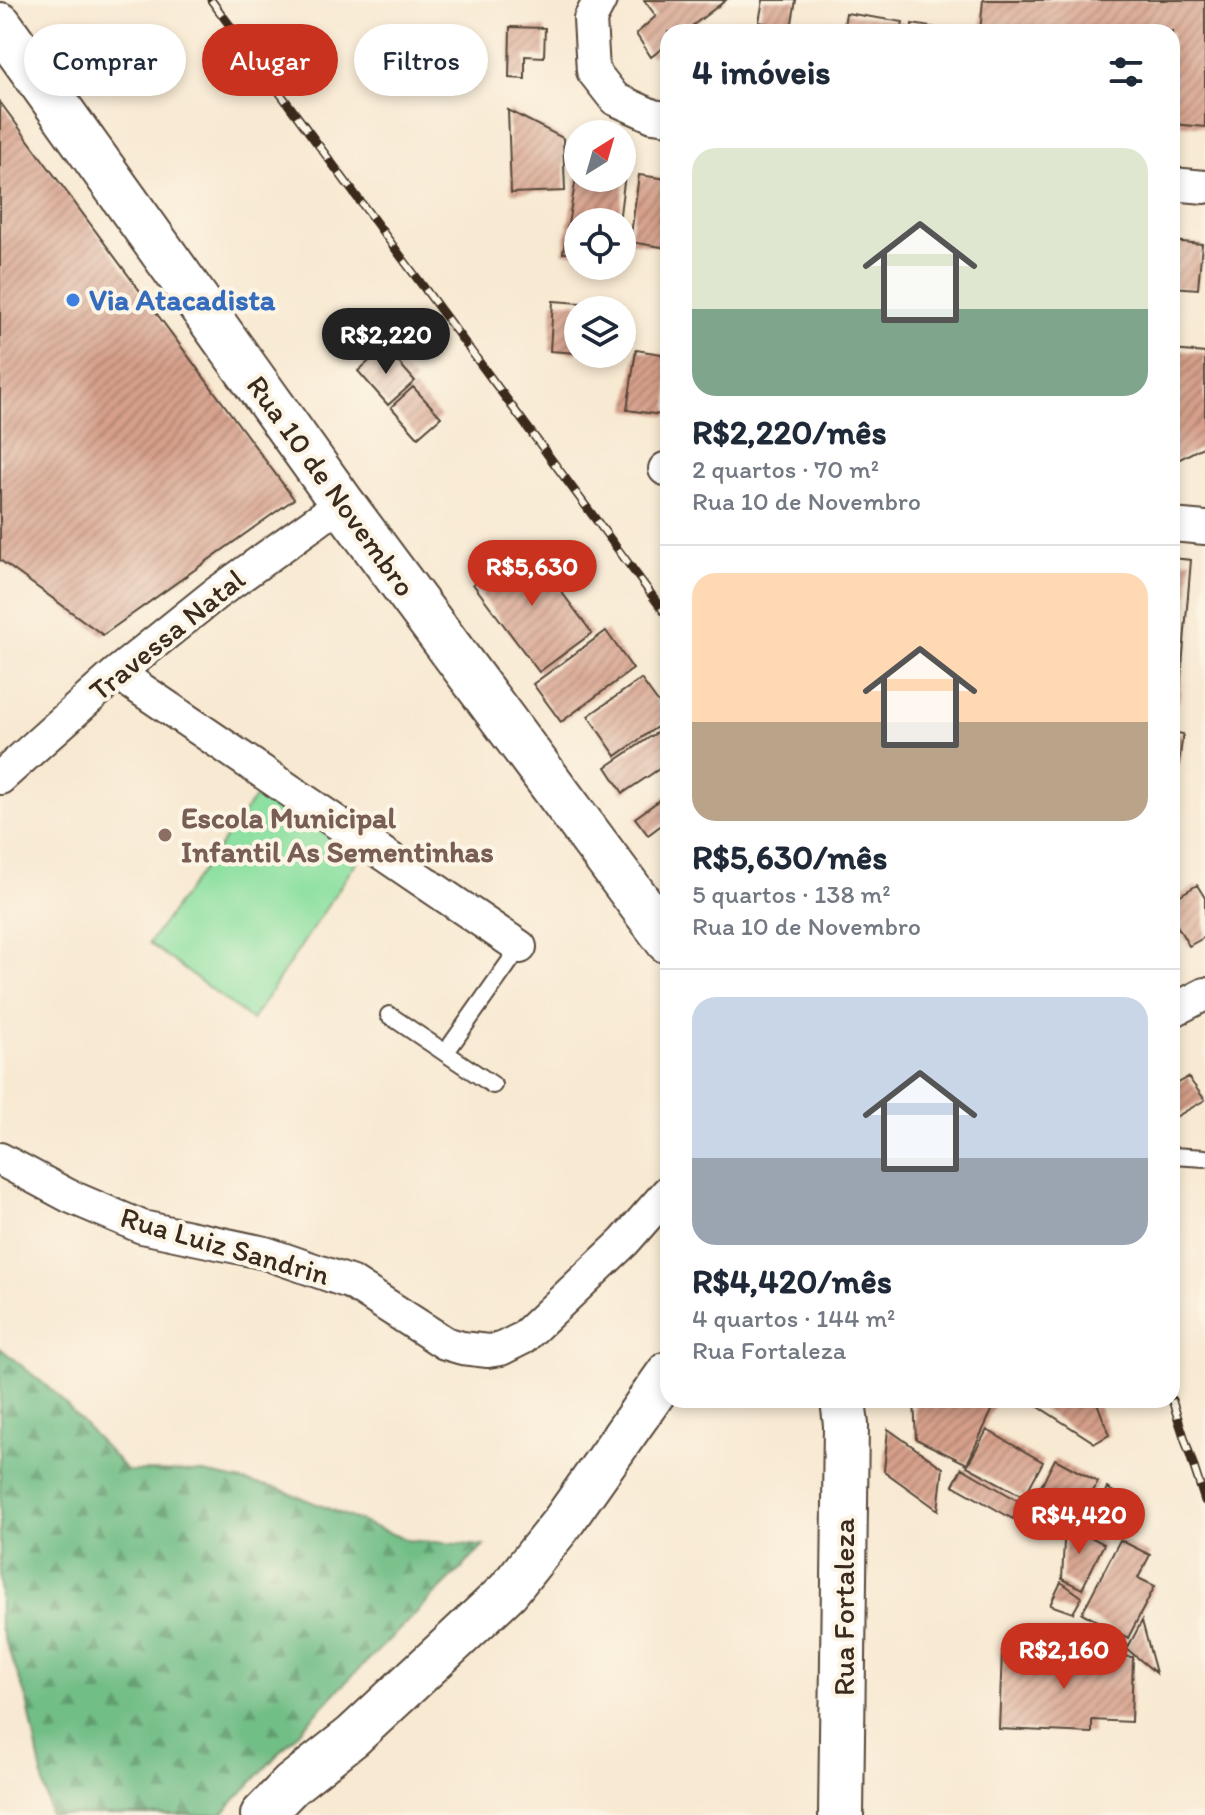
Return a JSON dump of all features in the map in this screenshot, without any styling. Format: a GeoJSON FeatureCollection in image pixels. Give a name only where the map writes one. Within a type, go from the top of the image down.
{"type":"FeatureCollection","features":[{"type":"Feature","properties":{"kind":"main road","name":"Rua 10 de Novembro"},"geometry":{"type":"LineString","coordinates":[[0,25],[342,503],[660,930]]}},
{"type":"Feature","properties":{"kind":"main road","name":"Rua Fortaleza"},"geometry":{"type":"LineString","coordinates":[[841,1815],[844,1408]]}},
{"type":"Feature","properties":{"kind":"street"},"geometry":{"type":"LineString","coordinates":[[595,10],[593,71],[615,99],[660,117]]}},
{"type":"Feature","properties":{"kind":"street"},"geometry":{"type":"LineString","coordinates":[[1180,185],[1205,187]]}},
{"type":"Feature","properties":{"kind":"street","name":"Travessa Natal"},"geometry":{"type":"LineString","coordinates":[[0,778],[117,673],[214,595],[342,503]]}},
{"type":"Feature","properties":{"kind":"street"},"geometry":{"type":"LineString","coordinates":[[1180,526],[1205,528]]}},
{"type":"Feature","properties":{"kind":"street"},"geometry":{"type":"LineString","coordinates":[[117,673],[520,947]]}},
{"type":"Feature","properties":{"kind":"street"},"geometry":{"type":"LineString","coordinates":[[1180,1007],[1205,994]]}},
{"type":"Feature","properties":{"kind":"street","name":"Rua Luiz Sandrin"},"geometry":{"type":"LineString","coordinates":[[0,1159],[69,1196],[142,1227],[265,1253],[352,1283],[445,1343],[488,1351],[501,1349],[523,1338],[624,1242],[660,1201]]}},
{"type":"Feature","properties":{"kind":"street"},"geometry":{"type":"LineString","coordinates":[[262,1815],[291,1785],[353,1736],[508,1591],[563,1522],[660,1384]]}},
{"type":"Feature","properties":{"kind":"street"},"geometry":{"type":"LineString","coordinates":[[299,1815],[353,1736]]}},
{"type":"Feature","properties":{"kind":"lane"},"geometry":{"type":"LineString","coordinates":[[446,1052],[520,947]]}},
{"type":"Feature","properties":{"kind":"lane"},"geometry":{"type":"LineString","coordinates":[[389,1015],[493,1085]]}},
{"type":"Feature","properties":{"kind":"lane"},"geometry":{"type":"LineString","coordinates":[[1180,1156],[1205,1158]]}},
{"type":"Feature","properties":{"kind":"green space"},"geometry":{"type":"Polygon","coordinates":[[[262,788],[359,858],[252,1020],[149,943],[262,788]]]}},
{"type":"Feature","properties":{"kind":"green space"},"geometry":{"type":"Polygon","coordinates":[[[0,1348],[55,1393],[127,1471],[199,1472],[277,1488],[407,1540],[484,1546],[340,1688],[221,1815],[50,1815],[27,1700],[0,1627],[0,1348]]]}},
{"type":"Feature","properties":{"kind":"building"},"geometry":{"type":"Polygon","coordinates":[[[644,0],[726,0],[694,24],[660,24],[660,50],[651,57],[636,34],[656,16],[644,0]]]}},
{"type":"Feature","properties":{"kind":"building"},"geometry":{"type":"Polygon","coordinates":[[[763,0],[796,0],[792,24],[759,22],[763,0]]]}},
{"type":"Feature","properties":{"kind":"building"},"geometry":{"type":"Polygon","coordinates":[[[983,0],[1205,0],[1205,127],[1180,125],[1180,24],[981,24],[983,0]]]}},
{"type":"Feature","properties":{"kind":"building"},"geometry":{"type":"Polygon","coordinates":[[[846,13],[903,22],[903,24],[844,24],[846,13]]]}},
{"type":"Feature","properties":{"kind":"building"},"geometry":{"type":"Polygon","coordinates":[[[510,27],[545,28],[544,57],[525,56],[525,79],[509,78],[510,27]]]}},
{"type":"Feature","properties":{"kind":"building","name":"Via Atacadista"},"geometry":{"type":"Polygon","coordinates":[[[0,102],[294,499],[103,635],[0,560],[0,102]]]}},
{"type":"Feature","properties":{"kind":"building"},"geometry":{"type":"Polygon","coordinates":[[[508,110],[563,138],[564,164],[564,191],[511,193],[508,110]]]}},
{"type":"Feature","properties":{"kind":"building"},"geometry":{"type":"Polygon","coordinates":[[[639,175],[660,178],[660,247],[636,243],[635,208],[639,175]]]}},
{"type":"Feature","properties":{"kind":"building"},"geometry":{"type":"Polygon","coordinates":[[[574,192],[623,192],[621,208],[571,208],[574,192]]]}},
{"type":"Feature","properties":{"kind":"building"},"geometry":{"type":"Polygon","coordinates":[[[1180,242],[1202,244],[1198,289],[1180,288],[1180,242]]]}},
{"type":"Feature","properties":{"kind":"building"},"geometry":{"type":"Polygon","coordinates":[[[553,301],[564,302],[564,352],[550,351],[553,301]]]}},
{"type":"Feature","properties":{"kind":"building"},"geometry":{"type":"Polygon","coordinates":[[[385,347],[415,381],[388,405],[358,371],[385,347]]]}},
{"type":"Feature","properties":{"kind":"building"},"geometry":{"type":"Polygon","coordinates":[[[636,350],[660,354],[660,415],[627,410],[633,368],[636,368],[636,350]]]}},
{"type":"Feature","properties":{"kind":"building"},"geometry":{"type":"Polygon","coordinates":[[[1180,351],[1205,353],[1205,446],[1180,459],[1180,351]]]}},
{"type":"Feature","properties":{"kind":"building"},"geometry":{"type":"Polygon","coordinates":[[[413,387],[441,417],[418,437],[391,407],[413,387]]]}},
{"type":"Feature","properties":{"kind":"building"},"geometry":{"type":"Polygon","coordinates":[[[526,544],[592,633],[539,672],[473,584],[526,544]]]}},
{"type":"Feature","properties":{"kind":"building"},"geometry":{"type":"Polygon","coordinates":[[[1180,559],[1191,560],[1180,690],[1180,559]]]}},
{"type":"Feature","properties":{"kind":"building"},"geometry":{"type":"Polygon","coordinates":[[[606,631],[633,669],[561,722],[533,684],[606,631]]]}},
{"type":"Feature","properties":{"kind":"building"},"geometry":{"type":"Polygon","coordinates":[[[641,679],[660,705],[660,725],[616,756],[588,716],[641,679]]]}},
{"type":"Feature","properties":{"kind":"building"},"geometry":{"type":"Polygon","coordinates":[[[660,730],[660,768],[623,793],[606,767],[660,730]]]}},
{"type":"Feature","properties":{"kind":"building"},"geometry":{"type":"Polygon","coordinates":[[[660,800],[660,826],[648,835],[635,818],[660,800]]]}},
{"type":"Feature","properties":{"kind":"building"},"geometry":{"type":"Polygon","coordinates":[[[1197,885],[1205,898],[1205,937],[1189,946],[1180,931],[1180,895],[1197,885]]]}},
{"type":"Feature","properties":{"kind":"building"},"geometry":{"type":"Polygon","coordinates":[[[1188,1077],[1205,1100],[1180,1114],[1180,1082],[1188,1077]]]}},
{"type":"Feature","properties":{"kind":"building"},"geometry":{"type":"Polygon","coordinates":[[[914,1408],[993,1408],[967,1464],[916,1439],[914,1408]]]}},
{"type":"Feature","properties":{"kind":"building"},"geometry":{"type":"Polygon","coordinates":[[[1040,1408],[1099,1408],[1109,1435],[1095,1443],[1040,1408]]]}},
{"type":"Feature","properties":{"kind":"building"},"geometry":{"type":"Polygon","coordinates":[[[888,1429],[943,1468],[938,1510],[884,1471],[888,1429]]]}},
{"type":"Feature","properties":{"kind":"building"},"geometry":{"type":"Polygon","coordinates":[[[987,1430],[1043,1462],[1024,1497],[967,1466],[987,1430]]]}},
{"type":"Feature","properties":{"kind":"building"},"geometry":{"type":"Polygon","coordinates":[[[1055,1459],[1098,1482],[1077,1521],[1035,1498],[1055,1459]]]}},
{"type":"Feature","properties":{"kind":"building"},"geometry":{"type":"Polygon","coordinates":[[[962,1468],[1022,1503],[1013,1519],[953,1485],[962,1468]]]}},
{"type":"Feature","properties":{"kind":"building"},"geometry":{"type":"Polygon","coordinates":[[[1107,1488],[1125,1499],[1109,1532],[1090,1522],[1107,1488]]]}},
{"type":"Feature","properties":{"kind":"building"},"geometry":{"type":"Polygon","coordinates":[[[1065,1523],[1104,1544],[1082,1589],[1062,1579],[1065,1523]]]}},
{"type":"Feature","properties":{"kind":"building"},"geometry":{"type":"Polygon","coordinates":[[[1120,1540],[1150,1555],[1138,1578],[1155,1586],[1128,1638],[1082,1613],[1120,1540]]]}},
{"type":"Feature","properties":{"kind":"building"},"geometry":{"type":"Polygon","coordinates":[[[1061,1582],[1082,1597],[1073,1613],[1050,1605],[1061,1582]]]}},
{"type":"Feature","properties":{"kind":"building"},"geometry":{"type":"Polygon","coordinates":[[[1142,1621],[1156,1673],[1127,1649],[1142,1621]]]}},
{"type":"Feature","properties":{"kind":"building"},"geometry":{"type":"Polygon","coordinates":[[[1002,1651],[1133,1657],[1131,1722],[1092,1720],[1092,1733],[999,1729],[1002,1651]]]}},
{"type":"Feature","properties":{"kind":"railway"},"geometry":{"type":"LineString","coordinates":[[211,0],[660,606]]}},
{"type":"Feature","properties":{"kind":"railway"},"geometry":{"type":"LineString","coordinates":[[1175,1408],[1205,1501]]}},
{"type":"Feature","properties":{"kind":"place","name":"Via Atacadista"},"geometry":{"type":"Point","coordinates":[73,300]}},
{"type":"Feature","properties":{"kind":"place","name":"Escola Municipal Infantil As Sementinhas"},"geometry":{"type":"Point","coordinates":[165,835]}}]}
